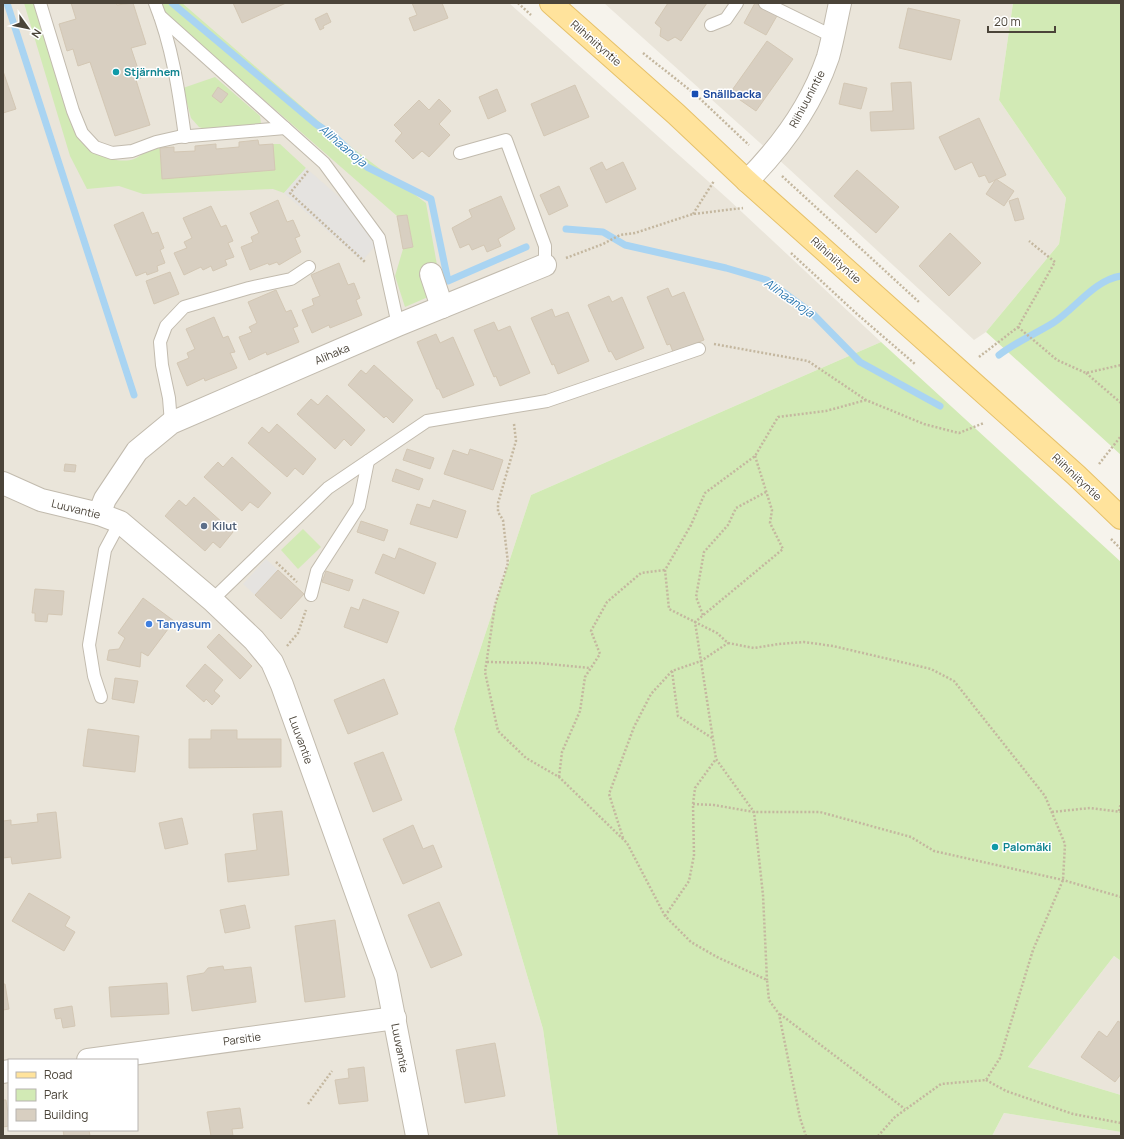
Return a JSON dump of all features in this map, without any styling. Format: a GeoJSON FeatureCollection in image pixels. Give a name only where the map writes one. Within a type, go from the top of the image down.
{"type":"FeatureCollection","features":[{"type":"Feature","properties":{"kind":"main road","name":"Riihiniityntie"},"geometry":{"type":"LineString","coordinates":[[550,3],[676,114],[747,181],[1070,470],[1121,518]]}},
{"type":"Feature","properties":{"kind":"street","name":"Riihiuunintie"},"geometry":{"type":"LineString","coordinates":[[747,181],[767,162],[798,119],[817,82],[828,56],[840,3]]}},
{"type":"Feature","properties":{"kind":"street","name":"Alihaka"},"geometry":{"type":"LineString","coordinates":[[99,514],[105,499],[136,451],[171,423],[398,325],[544,265]]}},
{"type":"Feature","properties":{"kind":"street"},"geometry":{"type":"LineString","coordinates":[[431,274],[442,307]]}},
{"type":"Feature","properties":{"kind":"street","name":"Luuvantie"},"geometry":{"type":"LineString","coordinates":[[3,483],[41,500],[99,514],[120,522],[212,600],[254,640],[272,662],[282,685],[386,976],[417,1136]]}},
{"type":"Feature","properties":{"kind":"street","name":"Parsitie"},"geometry":{"type":"LineString","coordinates":[[95,1059],[395,1018]]}},
{"type":"Feature","properties":{"kind":"lane"},"geometry":{"type":"LineString","coordinates":[[40,3],[73,111],[82,133],[95,147],[112,153],[132,152],[156,142],[185,136],[285,128]]}},
{"type":"Feature","properties":{"kind":"lane"},"geometry":{"type":"LineString","coordinates":[[154,3],[160,16],[179,90],[185,136]]}},
{"type":"Feature","properties":{"kind":"lane"},"geometry":{"type":"LineString","coordinates":[[710,25],[726,19],[737,3]]}},
{"type":"Feature","properties":{"kind":"lane"},"geometry":{"type":"LineString","coordinates":[[765,3],[832,36]]}},
{"type":"Feature","properties":{"kind":"lane"},"geometry":{"type":"LineString","coordinates":[[160,16],[324,163],[379,238],[398,325]]}},
{"type":"Feature","properties":{"kind":"lane"},"geometry":{"type":"LineString","coordinates":[[460,153],[506,140],[545,246],[544,265]]}},
{"type":"Feature","properties":{"kind":"lane"},"geometry":{"type":"LineString","coordinates":[[171,423],[169,398],[162,365],[160,342],[166,326],[184,307],[248,288],[291,279],[309,266]]}},
{"type":"Feature","properties":{"kind":"lane"},"geometry":{"type":"LineString","coordinates":[[212,600],[328,488],[428,421],[547,401],[700,349]]}},
{"type":"Feature","properties":{"kind":"lane"},"geometry":{"type":"LineString","coordinates":[[311,595],[317,571],[359,506],[368,461]]}},
{"type":"Feature","properties":{"kind":"lane"},"geometry":{"type":"LineString","coordinates":[[101,697],[94,676],[89,645],[105,550],[120,522]]}},
{"type":"Feature","properties":{"kind":"path"},"geometry":{"type":"LineString","coordinates":[[641,51],[695,94],[921,304]]}},
{"type":"Feature","properties":{"kind":"path"},"geometry":{"type":"LineString","coordinates":[[309,168],[290,193],[364,260],[368,266]]}},
{"type":"Feature","properties":{"kind":"path"},"geometry":{"type":"LineString","coordinates":[[693,214],[714,180]]}},
{"type":"Feature","properties":{"kind":"path"},"geometry":{"type":"LineString","coordinates":[[544,265],[603,244],[620,235],[635,233],[693,214],[736,208]]}},
{"type":"Feature","properties":{"kind":"path"},"geometry":{"type":"LineString","coordinates":[[980,356],[1018,327],[1055,262],[1029,241]]}},
{"type":"Feature","properties":{"kind":"path"},"geometry":{"type":"LineString","coordinates":[[1018,327],[1057,360],[1086,373],[1121,403]]}},
{"type":"Feature","properties":{"kind":"path"},"geometry":{"type":"LineString","coordinates":[[717,343],[808,361],[866,400],[924,424],[959,433],[984,423]]}},
{"type":"Feature","properties":{"kind":"path"},"geometry":{"type":"LineString","coordinates":[[974,351],[985,362]]}},
{"type":"Feature","properties":{"kind":"path"},"geometry":{"type":"LineString","coordinates":[[1086,373],[1121,365]]}},
{"type":"Feature","properties":{"kind":"path"},"geometry":{"type":"LineString","coordinates":[[866,400],[826,411],[778,418],[755,456],[705,493],[691,525],[665,570],[669,609],[717,633],[728,643],[754,648],[804,642],[833,646],[931,669],[954,681],[1045,796],[1065,844],[1063,880],[1034,950],[1000,1058],[986,1080]]}},
{"type":"Feature","properties":{"kind":"path"},"geometry":{"type":"LineString","coordinates":[[512,407],[516,441],[498,503],[498,512],[503,520],[508,563],[495,605],[485,672],[498,731],[526,758],[558,777],[627,843],[665,916],[691,942],[717,957],[767,980]]}},
{"type":"Feature","properties":{"kind":"path"},"geometry":{"type":"LineString","coordinates":[[1099,464],[1121,436]]}},
{"type":"Feature","properties":{"kind":"path"},"geometry":{"type":"LineString","coordinates":[[695,622],[783,549],[770,523],[772,510],[755,456]]}},
{"type":"Feature","properties":{"kind":"path"},"geometry":{"type":"LineString","coordinates":[[1093,459],[1104,469]]}},
{"type":"Feature","properties":{"kind":"path"},"geometry":{"type":"LineString","coordinates":[[703,616],[696,597],[704,552],[728,525],[736,508],[766,492]]}},
{"type":"Feature","properties":{"kind":"path"},"geometry":{"type":"LineString","coordinates":[[263,550],[311,595],[298,633],[285,647]]}},
{"type":"Feature","properties":{"kind":"path"},"geometry":{"type":"LineString","coordinates":[[558,777],[562,752],[580,711],[584,677],[600,654],[591,631],[607,602],[641,573],[665,570]]}},
{"type":"Feature","properties":{"kind":"path"},"geometry":{"type":"LineString","coordinates":[[695,622],[716,759],[754,812],[763,895],[769,1000],[779,1014],[905,1109]]}},
{"type":"Feature","properties":{"kind":"path"},"geometry":{"type":"LineString","coordinates":[[623,839],[609,794],[634,727],[651,694],[672,671],[701,661],[728,643]]}},
{"type":"Feature","properties":{"kind":"path"},"geometry":{"type":"LineString","coordinates":[[487,662],[538,663],[590,668]]}},
{"type":"Feature","properties":{"kind":"path"},"geometry":{"type":"LineString","coordinates":[[672,671],[678,716],[713,738]]}},
{"type":"Feature","properties":{"kind":"path"},"geometry":{"type":"LineString","coordinates":[[665,916],[689,881],[694,855],[693,804],[695,788],[716,759]]}},
{"type":"Feature","properties":{"kind":"path"},"geometry":{"type":"LineString","coordinates":[[1052,812],[1090,808],[1120,811],[1121,803]]}},
{"type":"Feature","properties":{"kind":"path"},"geometry":{"type":"LineString","coordinates":[[693,804],[714,804],[754,812],[820,812],[910,837],[934,851],[1063,880],[1121,897]]}},
{"type":"Feature","properties":{"kind":"path"},"geometry":{"type":"LineString","coordinates":[[779,1014],[800,1118],[806,1136]]}},
{"type":"Feature","properties":{"kind":"path"},"geometry":{"type":"LineString","coordinates":[[308,1104],[332,1071]]}},
{"type":"Feature","properties":{"kind":"path"},"geometry":{"type":"LineString","coordinates":[[878,1136],[895,1117],[941,1084],[986,1080],[1006,1091],[1073,1114],[1121,1123]]}},
{"type":"Feature","properties":{"kind":"shaded area"},"geometry":{"type":"Polygon","coordinates":[[[3,3],[509,3],[728,199],[881,342],[531,495],[454,729],[543,1029],[558,1136],[3,1136],[3,3]]]}},
{"type":"Feature","properties":{"kind":"shaded area"},"geometry":{"type":"Polygon","coordinates":[[[604,3],[1013,3],[999,100],[1066,198],[1059,244],[986,332],[974,340],[788,168],[604,3]]]}},
{"type":"Feature","properties":{"kind":"shaded area"},"geometry":{"type":"Polygon","coordinates":[[[306,168],[384,236],[362,261],[284,193],[306,168]]]}},
{"type":"Feature","properties":{"kind":"shaded area"},"geometry":{"type":"Polygon","coordinates":[[[266,559],[278,570],[255,595],[243,584],[266,559]]]}},
{"type":"Feature","properties":{"kind":"shaded area"},"geometry":{"type":"Polygon","coordinates":[[[1114,956],[1121,961],[1121,1095],[1028,1067],[1114,956]]]}},
{"type":"Feature","properties":{"kind":"shaded area"},"geometry":{"type":"Polygon","coordinates":[[[1004,1113],[1121,1132],[1121,1136],[992,1136],[1004,1113]]]}},
{"type":"Feature","properties":{"kind":"green space"},"geometry":{"type":"Polygon","coordinates":[[[24,3],[35,3],[80,140],[97,153],[112,159],[127,160],[134,159],[149,150],[160,148],[162,179],[273,144],[280,144],[306,168],[284,193],[273,189],[143,194],[119,186],[87,189],[70,156],[24,3]]]}},
{"type":"Feature","properties":{"kind":"green space"},"geometry":{"type":"Polygon","coordinates":[[[158,3],[182,3],[336,136],[426,203],[437,265],[420,270],[428,297],[405,307],[395,276],[403,249],[413,247],[407,215],[397,216],[160,9],[158,3]]]}},
{"type":"Feature","properties":{"kind":"green space"},"geometry":{"type":"Polygon","coordinates":[[[1013,3],[1121,3],[1121,455],[986,332],[1059,244],[1066,198],[999,100],[1013,3]]]}},
{"type":"Feature","properties":{"kind":"green space"},"geometry":{"type":"Polygon","coordinates":[[[215,77],[260,116],[261,123],[258,126],[205,129],[199,127],[191,118],[183,88],[215,77]]]}},
{"type":"Feature","properties":{"kind":"green space"},"geometry":{"type":"Polygon","coordinates":[[[881,342],[1121,562],[1121,961],[1114,956],[1028,1067],[1121,1095],[1121,1132],[1004,1113],[992,1136],[558,1136],[543,1029],[454,729],[531,495],[881,342]]]}},
{"type":"Feature","properties":{"kind":"green space"},"geometry":{"type":"Polygon","coordinates":[[[303,529],[321,547],[298,569],[281,550],[303,529]]]}},
{"type":"Feature","properties":{"kind":"building","name":"Stjärnhem"},"geometry":{"type":"Polygon","coordinates":[[[71,3],[116,3],[117,5],[133,3],[146,44],[131,48],[141,78],[136,80],[150,125],[115,136],[90,62],[78,66],[73,49],[67,51],[59,24],[76,19],[71,3]]]}},
{"type":"Feature","properties":{"kind":"building"},"geometry":{"type":"Polygon","coordinates":[[[233,3],[286,3],[242,23],[233,3]]]}},
{"type":"Feature","properties":{"kind":"building"},"geometry":{"type":"Polygon","coordinates":[[[412,3],[442,3],[448,18],[414,31],[409,18],[417,15],[412,3]]]}},
{"type":"Feature","properties":{"kind":"building"},"geometry":{"type":"Polygon","coordinates":[[[668,3],[707,3],[681,41],[675,37],[668,41],[660,36],[661,28],[655,23],[668,3]]]}},
{"type":"Feature","properties":{"kind":"building"},"geometry":{"type":"Polygon","coordinates":[[[755,3],[778,14],[766,35],[744,23],[755,3]]]}},
{"type":"Feature","properties":{"kind":"building"},"geometry":{"type":"Polygon","coordinates":[[[908,8],[960,20],[951,60],[899,48],[908,8]]]}},
{"type":"Feature","properties":{"kind":"building"},"geometry":{"type":"Polygon","coordinates":[[[327,13],[331,22],[323,26],[324,28],[320,30],[315,19],[327,13]]]}},
{"type":"Feature","properties":{"kind":"building"},"geometry":{"type":"Polygon","coordinates":[[[767,41],[793,59],[756,111],[730,93],[767,41]]]}},
{"type":"Feature","properties":{"kind":"building"},"geometry":{"type":"Polygon","coordinates":[[[3,71],[16,109],[3,113],[3,71]]]}},
{"type":"Feature","properties":{"kind":"building"},"geometry":{"type":"Polygon","coordinates":[[[911,82],[914,129],[871,131],[870,112],[893,111],[891,83],[911,82]]]}},
{"type":"Feature","properties":{"kind":"building"},"geometry":{"type":"Polygon","coordinates":[[[844,83],[867,88],[861,109],[839,104],[844,83]]]}},
{"type":"Feature","properties":{"kind":"building"},"geometry":{"type":"Polygon","coordinates":[[[575,85],[589,117],[544,136],[531,104],[575,85]]]}},
{"type":"Feature","properties":{"kind":"building"},"geometry":{"type":"Polygon","coordinates":[[[218,87],[228,94],[221,103],[212,96],[218,87]]]}},
{"type":"Feature","properties":{"kind":"building"},"geometry":{"type":"Polygon","coordinates":[[[497,89],[506,111],[488,119],[479,97],[497,89]]]}},
{"type":"Feature","properties":{"kind":"building"},"geometry":{"type":"Polygon","coordinates":[[[439,99],[451,111],[439,124],[450,135],[429,157],[422,151],[413,159],[395,141],[402,133],[394,125],[419,100],[429,110],[439,99]]]}},
{"type":"Feature","properties":{"kind":"building"},"geometry":{"type":"Polygon","coordinates":[[[979,118],[1006,175],[989,183],[985,175],[979,177],[972,162],[955,170],[939,137],[979,118]]]}},
{"type":"Feature","properties":{"kind":"building"},"geometry":{"type":"Polygon","coordinates":[[[258,140],[259,145],[273,144],[275,170],[162,179],[160,148],[174,147],[174,152],[195,151],[195,146],[216,144],[216,149],[239,147],[239,142],[258,140]]]}},
{"type":"Feature","properties":{"kind":"building"},"geometry":{"type":"Polygon","coordinates":[[[602,162],[606,170],[623,162],[636,189],[606,203],[590,168],[602,162]]]}},
{"type":"Feature","properties":{"kind":"building"},"geometry":{"type":"Polygon","coordinates":[[[857,170],[899,207],[876,233],[834,196],[857,170]]]}},
{"type":"Feature","properties":{"kind":"building"},"geometry":{"type":"Polygon","coordinates":[[[996,179],[1014,191],[1004,206],[986,194],[996,179]]]}},
{"type":"Feature","properties":{"kind":"building"},"geometry":{"type":"Polygon","coordinates":[[[559,186],[568,206],[549,215],[540,195],[559,186]]]}},
{"type":"Feature","properties":{"kind":"building"},"geometry":{"type":"Polygon","coordinates":[[[501,196],[515,229],[498,239],[501,246],[487,252],[484,245],[472,250],[469,244],[460,248],[452,228],[472,217],[469,210],[501,196]]]}},
{"type":"Feature","properties":{"kind":"building"},"geometry":{"type":"Polygon","coordinates":[[[1018,198],[1024,219],[1015,221],[1009,201],[1018,198]]]}},
{"type":"Feature","properties":{"kind":"building"},"geometry":{"type":"Polygon","coordinates":[[[278,200],[287,222],[293,220],[300,236],[295,238],[301,252],[279,265],[277,262],[269,265],[268,263],[250,270],[241,247],[253,242],[251,237],[259,233],[250,213],[278,200]]]}},
{"type":"Feature","properties":{"kind":"building"},"geometry":{"type":"Polygon","coordinates":[[[211,206],[221,227],[226,225],[233,241],[228,243],[234,257],[225,260],[227,265],[213,271],[211,266],[203,270],[201,267],[184,275],[174,253],[187,248],[184,242],[192,238],[183,218],[211,206]]]}},
{"type":"Feature","properties":{"kind":"building"},"geometry":{"type":"Polygon","coordinates":[[[143,212],[152,234],[158,232],[164,248],[160,250],[165,263],[157,266],[158,271],[147,275],[146,272],[136,276],[114,225],[143,212]]]}},
{"type":"Feature","properties":{"kind":"building"},"geometry":{"type":"Polygon","coordinates":[[[407,215],[413,247],[403,249],[397,216],[407,215]]]}},
{"type":"Feature","properties":{"kind":"building"},"geometry":{"type":"Polygon","coordinates":[[[950,233],[981,263],[949,296],[919,266],[950,233]]]}},
{"type":"Feature","properties":{"kind":"building"},"geometry":{"type":"Polygon","coordinates":[[[339,263],[348,285],[354,283],[360,298],[356,300],[362,315],[330,328],[329,325],[312,333],[302,310],[314,305],[312,299],[320,296],[311,275],[339,263]]]}},
{"type":"Feature","properties":{"kind":"building"},"geometry":{"type":"Polygon","coordinates":[[[170,272],[179,294],[154,304],[146,281],[170,272]]]}},
{"type":"Feature","properties":{"kind":"building"},"geometry":{"type":"Polygon","coordinates":[[[668,288],[672,297],[684,292],[704,340],[673,352],[670,344],[667,345],[647,297],[668,288]]]}},
{"type":"Feature","properties":{"kind":"building"},"geometry":{"type":"Polygon","coordinates":[[[276,290],[286,312],[291,310],[298,326],[293,328],[299,342],[267,355],[266,352],[249,360],[239,337],[252,332],[249,327],[257,323],[248,302],[276,290]]]}},
{"type":"Feature","properties":{"kind":"building"},"geometry":{"type":"Polygon","coordinates":[[[609,296],[612,302],[622,297],[644,348],[616,360],[611,351],[609,352],[588,305],[609,296]]]}},
{"type":"Feature","properties":{"kind":"building"},"geometry":{"type":"Polygon","coordinates":[[[552,309],[555,317],[568,312],[589,361],[558,374],[554,364],[552,365],[531,318],[552,309]]]}},
{"type":"Feature","properties":{"kind":"building"},"geometry":{"type":"Polygon","coordinates":[[[214,317],[223,338],[228,336],[235,352],[230,353],[237,368],[205,381],[204,378],[187,386],[177,363],[189,358],[187,353],[195,349],[186,329],[214,317]]]}},
{"type":"Feature","properties":{"kind":"building"},"geometry":{"type":"Polygon","coordinates":[[[494,322],[498,331],[510,326],[530,373],[500,386],[496,376],[494,377],[474,330],[494,322]]]}},
{"type":"Feature","properties":{"kind":"building"},"geometry":{"type":"Polygon","coordinates":[[[436,334],[440,343],[453,337],[474,385],[443,398],[439,389],[437,389],[417,342],[436,334]]]}},
{"type":"Feature","properties":{"kind":"building"},"geometry":{"type":"Polygon","coordinates":[[[374,365],[413,400],[393,423],[386,416],[384,418],[348,385],[361,370],[366,374],[374,365]]]}},
{"type":"Feature","properties":{"kind":"building"},"geometry":{"type":"Polygon","coordinates":[[[327,395],[365,430],[351,446],[344,439],[335,449],[297,414],[311,399],[318,405],[327,395]]]}},
{"type":"Feature","properties":{"kind":"building"},"geometry":{"type":"Polygon","coordinates":[[[277,424],[316,459],[303,475],[295,468],[287,477],[248,443],[262,427],[269,433],[277,424]]]}},
{"type":"Feature","properties":{"kind":"building"},"geometry":{"type":"Polygon","coordinates":[[[407,449],[434,458],[430,469],[403,460],[407,449]]]}},
{"type":"Feature","properties":{"kind":"building"},"geometry":{"type":"Polygon","coordinates":[[[470,449],[503,460],[493,490],[444,474],[453,450],[468,455],[470,449]]]}},
{"type":"Feature","properties":{"kind":"building"},"geometry":{"type":"Polygon","coordinates":[[[232,457],[271,493],[258,508],[250,502],[242,511],[204,477],[218,462],[223,467],[232,457]]]}},
{"type":"Feature","properties":{"kind":"building"},"geometry":{"type":"Polygon","coordinates":[[[65,464],[76,465],[75,472],[64,471],[65,464]]]}},
{"type":"Feature","properties":{"kind":"building"},"geometry":{"type":"Polygon","coordinates":[[[396,469],[423,479],[419,490],[392,481],[396,469]]]}},
{"type":"Feature","properties":{"kind":"building"},"geometry":{"type":"Polygon","coordinates":[[[194,497],[233,532],[220,548],[213,542],[205,551],[165,516],[179,500],[186,506],[194,497]]]}},
{"type":"Feature","properties":{"kind":"building"},"geometry":{"type":"Polygon","coordinates":[[[433,500],[466,511],[457,538],[410,524],[417,504],[430,508],[433,500]]]}},
{"type":"Feature","properties":{"kind":"building"},"geometry":{"type":"Polygon","coordinates":[[[361,521],[388,530],[384,541],[357,532],[361,521]]]}},
{"type":"Feature","properties":{"kind":"building"},"geometry":{"type":"Polygon","coordinates":[[[399,548],[436,563],[424,594],[375,573],[383,554],[395,559],[399,548]]]}},
{"type":"Feature","properties":{"kind":"building"},"geometry":{"type":"Polygon","coordinates":[[[278,570],[304,594],[281,619],[255,595],[278,570]]]}},
{"type":"Feature","properties":{"kind":"building"},"geometry":{"type":"Polygon","coordinates":[[[326,571],[353,580],[349,591],[322,582],[326,571]]]}},
{"type":"Feature","properties":{"kind":"building"},"geometry":{"type":"Polygon","coordinates":[[[35,589],[64,591],[62,615],[48,614],[47,622],[35,621],[35,613],[32,613],[35,589]]]}},
{"type":"Feature","properties":{"kind":"building"},"geometry":{"type":"Polygon","coordinates":[[[143,598],[174,621],[148,656],[141,652],[140,667],[107,660],[109,650],[119,649],[125,638],[118,633],[143,598]]]}},
{"type":"Feature","properties":{"kind":"building"},"geometry":{"type":"Polygon","coordinates":[[[363,599],[399,612],[387,643],[344,627],[351,607],[359,610],[363,599]]]}},
{"type":"Feature","properties":{"kind":"building"},"geometry":{"type":"Polygon","coordinates":[[[219,634],[252,666],[240,679],[207,647],[219,634]]]}},
{"type":"Feature","properties":{"kind":"building"},"geometry":{"type":"Polygon","coordinates":[[[205,664],[223,680],[214,691],[220,696],[212,705],[206,699],[204,702],[186,686],[205,664]]]}},
{"type":"Feature","properties":{"kind":"building"},"geometry":{"type":"Polygon","coordinates":[[[115,678],[138,681],[134,703],[112,699],[115,678]]]}},
{"type":"Feature","properties":{"kind":"building"},"geometry":{"type":"Polygon","coordinates":[[[384,679],[398,714],[348,734],[334,700],[384,679]]]}},
{"type":"Feature","properties":{"kind":"building"},"geometry":{"type":"Polygon","coordinates":[[[88,729],[139,736],[135,772],[83,766],[88,729]]]}},
{"type":"Feature","properties":{"kind":"building"},"geometry":{"type":"Polygon","coordinates":[[[211,730],[237,730],[237,739],[281,739],[281,767],[189,768],[189,739],[211,739],[211,730]]]}},
{"type":"Feature","properties":{"kind":"building"},"geometry":{"type":"Polygon","coordinates":[[[383,752],[402,800],[373,812],[354,763],[383,752]]]}},
{"type":"Feature","properties":{"kind":"building"},"geometry":{"type":"Polygon","coordinates":[[[282,811],[289,875],[228,882],[225,854],[257,850],[253,814],[282,811]]]}},
{"type":"Feature","properties":{"kind":"building"},"geometry":{"type":"Polygon","coordinates":[[[56,812],[61,858],[12,864],[11,857],[3,858],[3,821],[11,820],[11,825],[38,822],[37,814],[56,812]]]}},
{"type":"Feature","properties":{"kind":"building"},"geometry":{"type":"Polygon","coordinates":[[[182,818],[188,844],[165,849],[159,823],[182,818]]]}},
{"type":"Feature","properties":{"kind":"building"},"geometry":{"type":"Polygon","coordinates":[[[413,825],[423,849],[433,845],[442,867],[403,884],[383,839],[413,825]]]}},
{"type":"Feature","properties":{"kind":"building"},"geometry":{"type":"Polygon","coordinates":[[[29,893],[70,917],[65,926],[75,932],[64,951],[12,921],[29,893]]]}},
{"type":"Feature","properties":{"kind":"building"},"geometry":{"type":"Polygon","coordinates":[[[439,902],[462,955],[431,968],[408,915],[439,902]]]}},
{"type":"Feature","properties":{"kind":"building"},"geometry":{"type":"Polygon","coordinates":[[[245,905],[250,928],[225,933],[220,910],[245,905]]]}},
{"type":"Feature","properties":{"kind":"building"},"geometry":{"type":"Polygon","coordinates":[[[335,920],[345,997],[305,1002],[295,926],[335,920]]]}},
{"type":"Feature","properties":{"kind":"building"},"geometry":{"type":"Polygon","coordinates":[[[223,966],[224,970],[251,967],[256,1002],[192,1011],[187,976],[204,973],[208,968],[223,966]]]}},
{"type":"Feature","properties":{"kind":"building"},"geometry":{"type":"Polygon","coordinates":[[[167,983],[169,1014],[111,1017],[109,987],[167,983]]]}},
{"type":"Feature","properties":{"kind":"building"},"geometry":{"type":"Polygon","coordinates":[[[3,984],[5,984],[9,1009],[3,1010],[3,984]]]}},
{"type":"Feature","properties":{"kind":"building"},"geometry":{"type":"Polygon","coordinates":[[[72,1006],[75,1026],[63,1028],[61,1018],[56,1019],[54,1009],[72,1006]]]}},
{"type":"Feature","properties":{"kind":"building"},"geometry":{"type":"Polygon","coordinates":[[[1118,1021],[1121,1023],[1121,1074],[1115,1082],[1081,1057],[1099,1031],[1107,1037],[1118,1021]]]}},
{"type":"Feature","properties":{"kind":"building"},"geometry":{"type":"Polygon","coordinates":[[[495,1043],[505,1096],[465,1103],[456,1050],[495,1043]]]}},
{"type":"Feature","properties":{"kind":"building"},"geometry":{"type":"Polygon","coordinates":[[[364,1067],[368,1101],[339,1104],[335,1080],[349,1078],[348,1069],[364,1067]]]}},
{"type":"Feature","properties":{"kind":"building"},"geometry":{"type":"Polygon","coordinates":[[[3,1100],[6,1100],[8,1126],[3,1127],[3,1100]]]}},
{"type":"Feature","properties":{"kind":"building"},"geometry":{"type":"Polygon","coordinates":[[[240,1108],[243,1128],[232,1129],[233,1136],[211,1136],[207,1112],[240,1108]]]}},
{"type":"Feature","properties":{"kind":"building"},"geometry":{"type":"Polygon","coordinates":[[[63,1131],[89,1131],[90,1136],[64,1136],[63,1131]]]}},
{"type":"Feature","properties":{"kind":"waterway"},"geometry":{"type":"LineString","coordinates":[[7,3],[134,395]]}},
{"type":"Feature","properties":{"kind":"waterway","name":"Alihaanoja"},"geometry":{"type":"LineString","coordinates":[[172,3],[316,124],[334,136],[367,167],[431,199],[448,281],[526,247]]}},
{"type":"Feature","properties":{"kind":"waterway","name":"Alihaanoja"},"geometry":{"type":"LineString","coordinates":[[566,229],[603,232],[625,245],[726,268],[767,280],[813,314],[860,362],[940,406]]}},
{"type":"Feature","properties":{"kind":"waterway","name":"Alihaanoja"},"geometry":{"type":"LineString","coordinates":[[999,355],[1005,350],[1053,323],[1102,283],[1121,276]]}},
{"type":"Feature","properties":{"kind":"place","name":"Stjärnhem"},"geometry":{"type":"Point","coordinates":[116,72]}},
{"type":"Feature","properties":{"kind":"place","name":"Snällbacka"},"geometry":{"type":"Point","coordinates":[695,94]}},
{"type":"Feature","properties":{"kind":"place","name":"Kilut"},"geometry":{"type":"Point","coordinates":[204,526]}},
{"type":"Feature","properties":{"kind":"place","name":"Tanyasum"},"geometry":{"type":"Point","coordinates":[149,624]}},
{"type":"Feature","properties":{"kind":"place","name":"Palomäki"},"geometry":{"type":"Point","coordinates":[995,847]}}]}
